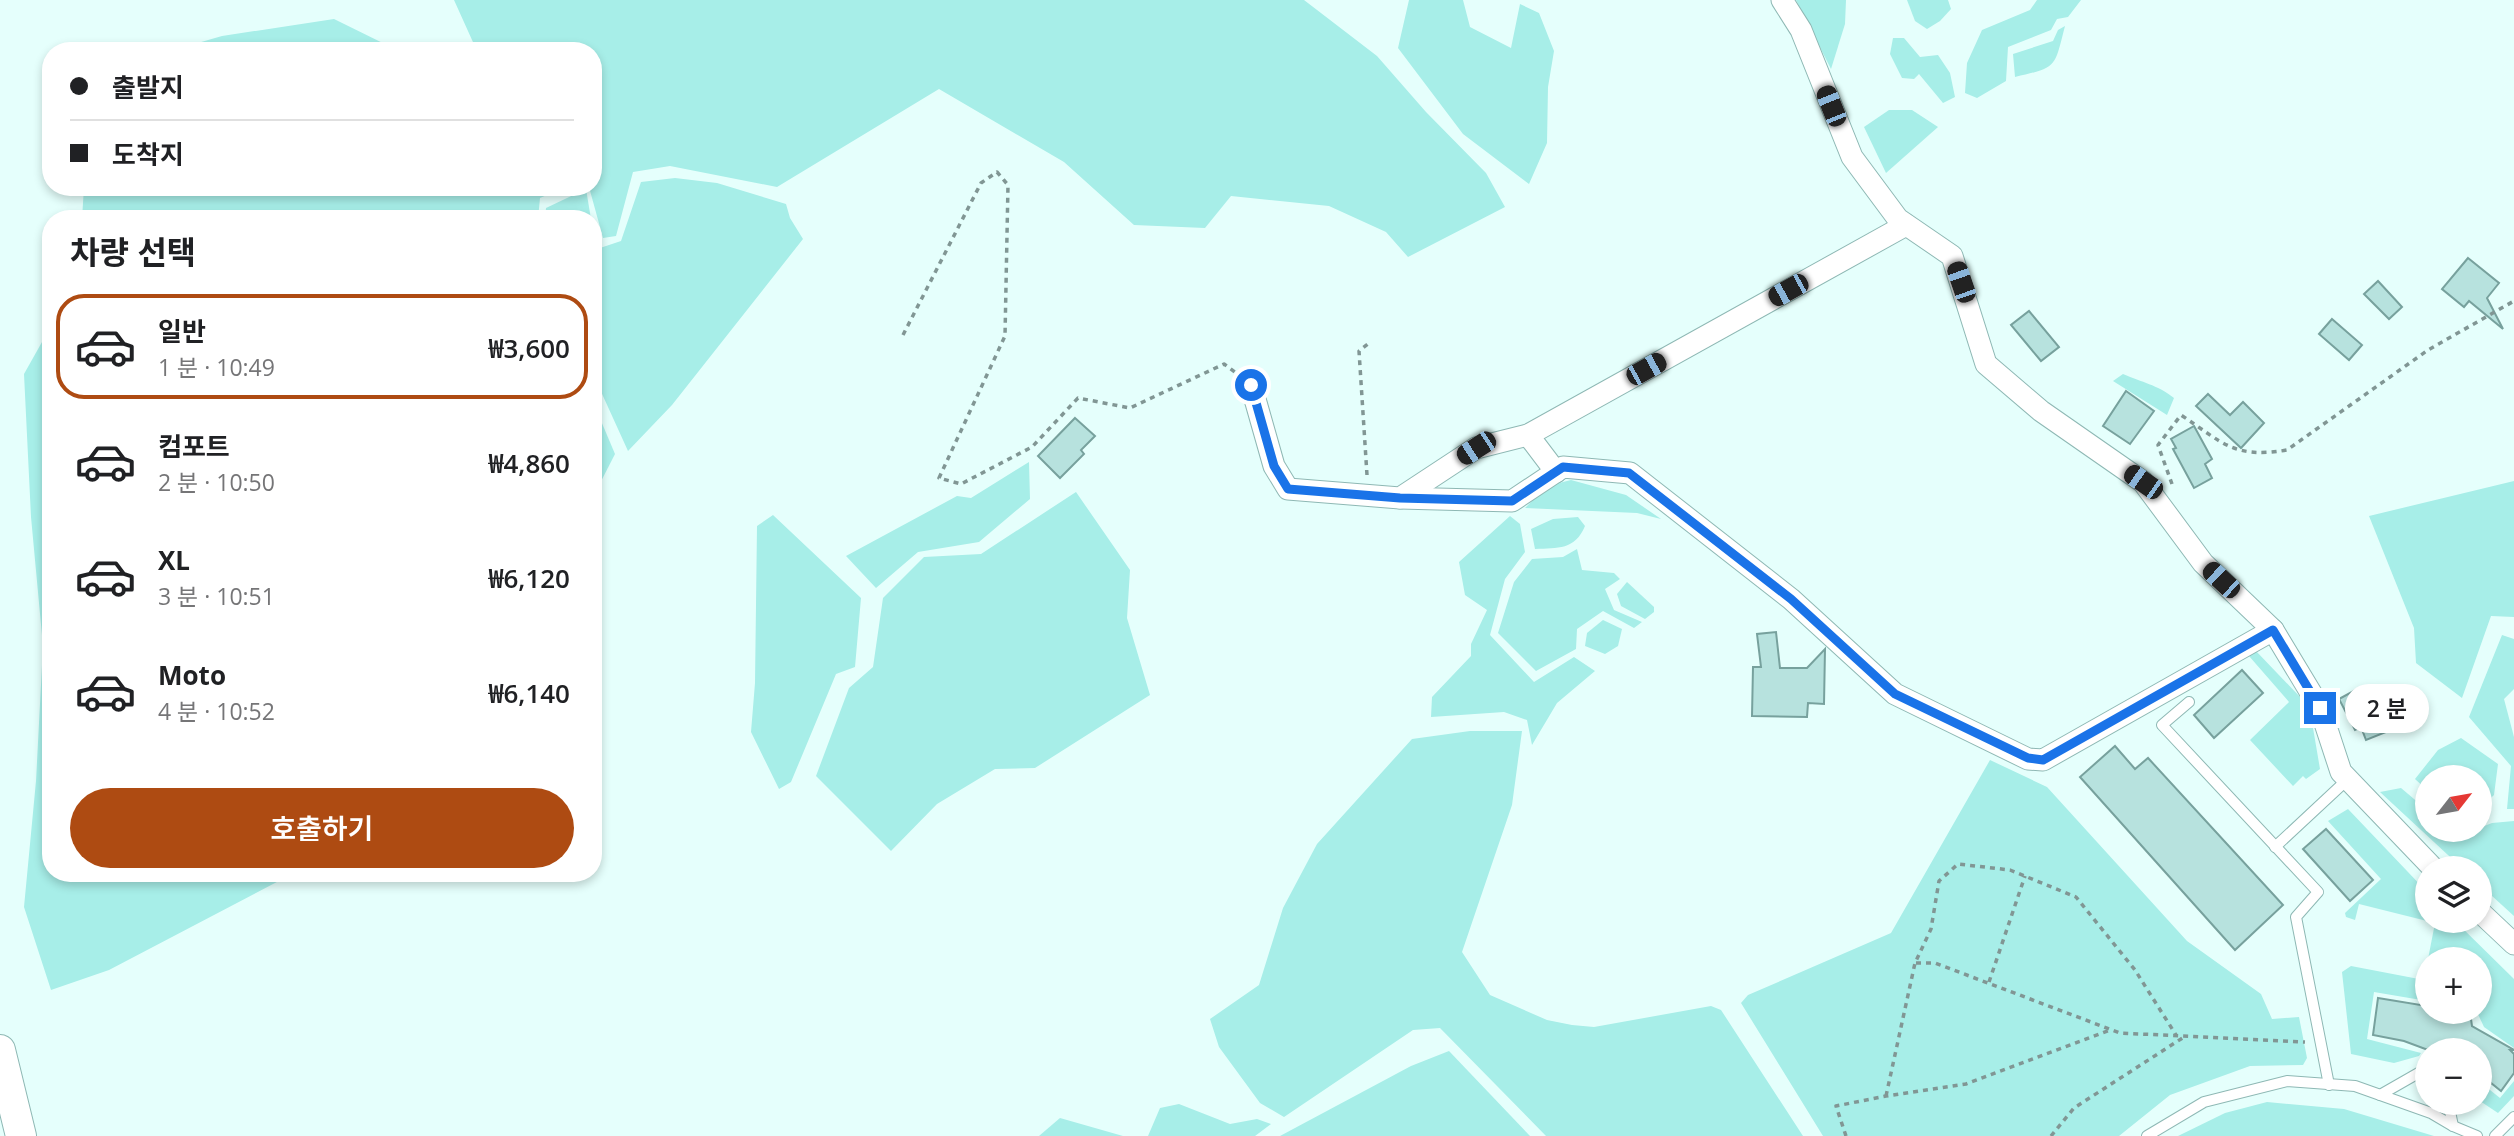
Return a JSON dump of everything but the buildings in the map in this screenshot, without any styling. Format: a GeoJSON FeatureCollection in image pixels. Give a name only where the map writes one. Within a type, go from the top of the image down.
{"type":"FeatureCollection","features":[{"type":"Feature","properties":{"kind":"main road"},"geometry":{"type":"LineString","coordinates":[[0,1050],[21,1136]]}},
{"type":"Feature","properties":{"kind":"street"},"geometry":{"type":"LineString","coordinates":[[1782,0],[1801,30],[1852,157],[1898,219],[1952,256],[1986,364],[2041,411],[2143,482],[2203,564],[2273,630],[2320,708],[2341,772],[2422,856]]}},
{"type":"Feature","properties":{"kind":"street"},"geometry":{"type":"LineString","coordinates":[[1400,498],[1476,448],[1528,435],[1906,225]]}},
{"type":"Feature","properties":{"kind":"street"},"geometry":{"type":"LineString","coordinates":[[1251,385],[1274,466],[1288,489],[1400,498],[1512,501],[1563,467],[1629,473],[1791,599],[1895,694],[2028,758],[2043,760],[2273,630]]}},
{"type":"Feature","properties":{"kind":"street"},"geometry":{"type":"LineString","coordinates":[[1528,435],[1556,472]]}},
{"type":"Feature","properties":{"kind":"street"},"geometry":{"type":"LineString","coordinates":[[2492,923],[2514,944]]}},
{"type":"Feature","properties":{"kind":"lane"},"geometry":{"type":"LineString","coordinates":[[2189,702],[2162,725],[2318,892],[2296,917],[2329,1085]]}},
{"type":"Feature","properties":{"kind":"lane"},"geometry":{"type":"LineString","coordinates":[[2275,847],[2348,779]]}},
{"type":"Feature","properties":{"kind":"lane"},"geometry":{"type":"LineString","coordinates":[[2380,1095],[2415,1074]]}},
{"type":"Feature","properties":{"kind":"lane"},"geometry":{"type":"LineString","coordinates":[[2147,1136],[2204,1102],[2287,1082],[2354,1086],[2431,1113],[2477,1136]]}},
{"type":"Feature","properties":{"kind":"lane"},"geometry":{"type":"LineString","coordinates":[[2451,1115],[2453,1126]]}},
{"type":"Feature","properties":{"kind":"lane"},"geometry":{"type":"LineString","coordinates":[[2495,1136],[2514,1117]]}},
{"type":"Feature","properties":{"kind":"path"},"geometry":{"type":"LineString","coordinates":[[903,335],[981,183],[998,172],[1008,184],[1005,336],[939,478],[961,484],[1032,447],[1078,398],[1130,408],[1224,364],[1251,385]]}},
{"type":"Feature","properties":{"kind":"path"},"geometry":{"type":"LineString","coordinates":[[2168,517],[2174,491],[2158,445],[2181,415],[2231,448],[2260,454],[2287,450],[2428,351],[2514,302]]}},
{"type":"Feature","properties":{"kind":"path"},"geometry":{"type":"LineString","coordinates":[[1368,496],[1359,351],[1369,343]]}},
{"type":"Feature","properties":{"kind":"path"},"geometry":{"type":"LineString","coordinates":[[1886,1096],[1915,962],[1931,929],[1939,881],[1958,864],[2010,870],[2076,897],[2135,970],[2176,1035]]}},
{"type":"Feature","properties":{"kind":"path"},"geometry":{"type":"LineString","coordinates":[[1989,982],[2025,876]]}},
{"type":"Feature","properties":{"kind":"path"},"geometry":{"type":"LineString","coordinates":[[1915,962],[1935,963],[2120,1033],[2321,1043]]}},
{"type":"Feature","properties":{"kind":"path"},"geometry":{"type":"LineString","coordinates":[[1846,1136],[1836,1106],[1966,1084],[2112,1030]]}},
{"type":"Feature","properties":{"kind":"path"},"geometry":{"type":"LineString","coordinates":[[2051,1136],[2074,1108],[2186,1036]]}},
{"type":"Feature","properties":{"kind":"shaded area"},"geometry":{"type":"Polygon","coordinates":[[[454,0],[1304,0],[1377,56],[1426,112],[1486,173],[1505,207],[1408,257],[1386,232],[1329,206],[1231,196],[1205,228],[1134,225],[1064,162],[939,89],[777,187],[670,166],[633,172],[616,236],[603,238],[602,210],[595,210],[591,196],[602,196],[602,42],[473,42],[454,0]]]}},
{"type":"Feature","properties":{"kind":"shaded area"},"geometry":{"type":"Polygon","coordinates":[[[1409,0],[1463,0],[1470,27],[1511,48],[1520,4],[1539,13],[1554,51],[1548,87],[1547,143],[1529,184],[1463,134],[1398,48],[1409,0]]]}},
{"type":"Feature","properties":{"kind":"shaded area"},"geometry":{"type":"Polygon","coordinates":[[[1796,0],[1846,0],[1845,24],[1831,69],[1796,0]]]}},
{"type":"Feature","properties":{"kind":"shaded area"},"geometry":{"type":"Polygon","coordinates":[[[1907,0],[1948,0],[1951,9],[1940,21],[1927,29],[1915,21],[1907,0]]]}},
{"type":"Feature","properties":{"kind":"shaded area"},"geometry":{"type":"Polygon","coordinates":[[[2037,0],[2081,0],[2068,17],[2057,19],[2051,30],[2008,47],[2006,81],[1977,98],[1965,93],[1967,63],[1982,30],[2030,10],[2037,0]]]}},
{"type":"Feature","properties":{"kind":"shaded area"},"geometry":{"type":"Polygon","coordinates":[[[334,19],[381,42],[201,42],[222,36],[334,19]]]}},
{"type":"Feature","properties":{"kind":"shaded area"},"geometry":{"type":"Polygon","coordinates":[[[2065,26],[2052,64],[2039,71],[2015,77],[2013,54],[2053,41],[2058,30],[2065,26]]]}},
{"type":"Feature","properties":{"kind":"shaded area"},"geometry":{"type":"Polygon","coordinates":[[[1893,38],[1904,38],[1920,57],[1938,55],[1950,73],[1955,97],[1943,103],[1919,74],[1914,79],[1902,78],[1890,54],[1893,38]]]}},
{"type":"Feature","properties":{"kind":"shaded area"},"geometry":{"type":"Polygon","coordinates":[[[1889,110],[1912,110],[1938,127],[1886,173],[1864,127],[1889,110]]]}},
{"type":"Feature","properties":{"kind":"shaded area"},"geometry":{"type":"Polygon","coordinates":[[[675,178],[717,183],[786,204],[790,218],[803,239],[672,405],[628,451],[602,394],[602,247],[621,241],[641,182],[675,178]]]}},
{"type":"Feature","properties":{"kind":"shaded area"},"geometry":{"type":"Polygon","coordinates":[[[83,196],[545,196],[540,198],[539,210],[83,210],[83,196]]]}},
{"type":"Feature","properties":{"kind":"shaded area"},"geometry":{"type":"Polygon","coordinates":[[[571,196],[587,196],[590,210],[546,210],[571,196]]]}},
{"type":"Feature","properties":{"kind":"shaded area"},"geometry":{"type":"Polygon","coordinates":[[[42,342],[42,635],[31,517],[24,374],[42,342]]]}},
{"type":"Feature","properties":{"kind":"shaded area"},"geometry":{"type":"Polygon","coordinates":[[[2123,374],[2174,398],[2167,415],[2113,381],[2123,374]]]}},
{"type":"Feature","properties":{"kind":"shaded area"},"geometry":{"type":"Polygon","coordinates":[[[602,423],[615,454],[602,479],[602,423]]]}},
{"type":"Feature","properties":{"kind":"shaded area"},"geometry":{"type":"Polygon","coordinates":[[[1029,462],[1030,499],[979,542],[918,552],[876,588],[846,556],[957,496],[971,498],[1029,462]]]}},
{"type":"Feature","properties":{"kind":"shaded area"},"geometry":{"type":"Polygon","coordinates":[[[1571,480],[1626,495],[1661,519],[1637,513],[1525,508],[1547,486],[1571,480]]]}},
{"type":"Feature","properties":{"kind":"shaded area"},"geometry":{"type":"Polygon","coordinates":[[[2514,481],[2514,617],[2491,616],[2462,698],[2416,663],[2414,628],[2369,516],[2514,481]]]}},
{"type":"Feature","properties":{"kind":"shaded area"},"geometry":{"type":"Polygon","coordinates":[[[1076,492],[1130,570],[1127,618],[1150,695],[1035,768],[995,769],[937,804],[891,851],[816,776],[849,688],[873,667],[883,598],[924,557],[981,554],[1076,492]]]}},
{"type":"Feature","properties":{"kind":"shaded area"},"geometry":{"type":"Polygon","coordinates":[[[773,515],[861,598],[855,667],[836,674],[791,782],[779,789],[751,732],[755,683],[757,526],[773,515]]]}},
{"type":"Feature","properties":{"kind":"shaded area"},"geometry":{"type":"Polygon","coordinates":[[[1510,516],[1520,524],[1525,552],[1505,579],[1490,635],[1534,682],[1574,657],[1595,671],[1557,703],[1532,745],[1527,720],[1504,712],[1431,717],[1432,697],[1471,656],[1471,644],[1487,610],[1465,595],[1459,562],[1510,516]]]}},
{"type":"Feature","properties":{"kind":"shaded area"},"geometry":{"type":"Polygon","coordinates":[[[1578,517],[1585,526],[1571,544],[1535,549],[1531,529],[1553,519],[1578,517]]]}},
{"type":"Feature","properties":{"kind":"shaded area"},"geometry":{"type":"Polygon","coordinates":[[[1577,549],[1582,570],[1614,573],[1620,579],[1605,589],[1614,610],[1642,622],[1634,628],[1603,611],[1577,629],[1576,649],[1536,671],[1498,633],[1514,582],[1532,559],[1563,557],[1577,549]]]}},
{"type":"Feature","properties":{"kind":"shaded area"},"geometry":{"type":"Polygon","coordinates":[[[1627,582],[1654,607],[1654,612],[1645,619],[1621,606],[1617,594],[1627,582]]]}},
{"type":"Feature","properties":{"kind":"shaded area"},"geometry":{"type":"Polygon","coordinates":[[[1603,620],[1622,629],[1618,646],[1605,654],[1585,646],[1587,633],[1603,620]]]}},
{"type":"Feature","properties":{"kind":"shaded area"},"geometry":{"type":"Polygon","coordinates":[[[2502,635],[2514,639],[2514,689],[2504,699],[2514,737],[2514,809],[2507,809],[2511,766],[2469,717],[2502,635]]]}},
{"type":"Feature","properties":{"kind":"shaded area"},"geometry":{"type":"Polygon","coordinates":[[[2256,651],[2302,699],[2312,722],[2320,769],[2306,779],[2303,776],[2293,786],[2250,740],[2289,702],[2249,656],[2256,651]]]}},
{"type":"Feature","properties":{"kind":"shaded area"},"geometry":{"type":"Polygon","coordinates":[[[42,665],[42,882],[277,882],[109,970],[51,990],[24,907],[36,781],[42,665]]]}},
{"type":"Feature","properties":{"kind":"shaded area"},"geometry":{"type":"Polygon","coordinates":[[[1470,731],[1522,731],[1512,805],[1462,952],[1490,995],[1547,1020],[1594,1027],[1711,1006],[1721,1010],[1803,1136],[1546,1136],[1440,1028],[1413,1030],[1284,1117],[1260,1103],[1219,1047],[1210,1019],[1259,985],[1283,908],[1317,844],[1412,739],[1470,731]]]}},
{"type":"Feature","properties":{"kind":"shaded area"},"geometry":{"type":"Polygon","coordinates":[[[2461,738],[2498,764],[2494,795],[2492,797],[2492,765],[2426,765],[2438,750],[2461,738]]]}},
{"type":"Feature","properties":{"kind":"shaded area"},"geometry":{"type":"Polygon","coordinates":[[[1990,760],[2047,787],[2187,941],[2261,994],[2272,1019],[2299,1017],[2307,1058],[2303,1065],[2250,1066],[2170,1095],[2119,1136],[1823,1136],[1741,1003],[1748,995],[1891,933],[1990,760]]]}},
{"type":"Feature","properties":{"kind":"shaded area"},"geometry":{"type":"Polygon","coordinates":[[[2401,788],[2415,800],[2415,824],[2380,792],[2401,788]]]}},
{"type":"Feature","properties":{"kind":"shaded area"},"geometry":{"type":"Polygon","coordinates":[[[2348,809],[2415,879],[2415,918],[2359,904],[2355,920],[2346,917],[2345,913],[2381,879],[2328,821],[2348,809]]]}},
{"type":"Feature","properties":{"kind":"shaded area"},"geometry":{"type":"Polygon","coordinates":[[[2514,821],[2514,916],[2492,896],[2492,856],[2449,856],[2434,842],[2492,842],[2492,823],[2514,821]]]}},
{"type":"Feature","properties":{"kind":"shaded area"},"geometry":{"type":"Polygon","coordinates":[[[2433,933],[2467,933],[2481,947],[2430,947],[2433,933]]]}},
{"type":"Feature","properties":{"kind":"shaded area"},"geometry":{"type":"Polygon","coordinates":[[[2492,957],[2514,979],[2514,1048],[2483,1024],[2492,1024],[2492,957]]]}},
{"type":"Feature","properties":{"kind":"shaded area"},"geometry":{"type":"Polygon","coordinates":[[[2351,966],[2415,978],[2415,999],[2374,992],[2367,1039],[2415,1051],[2415,1057],[2394,1063],[2351,1054],[2342,972],[2351,966]]]}},
{"type":"Feature","properties":{"kind":"shaded area"},"geometry":{"type":"Polygon","coordinates":[[[1449,1051],[1530,1136],[1280,1136],[1411,1066],[1449,1051]]]}},
{"type":"Feature","properties":{"kind":"shaded area"},"geometry":{"type":"Polygon","coordinates":[[[2514,1081],[2514,1096],[2498,1113],[2492,1109],[2492,1092],[2500,1098],[2514,1081]]]}},
{"type":"Feature","properties":{"kind":"shaded area"},"geometry":{"type":"Polygon","coordinates":[[[2267,1102],[2344,1109],[2434,1136],[2178,1136],[2225,1113],[2267,1102]]]}},
{"type":"Feature","properties":{"kind":"shaded area"},"geometry":{"type":"Polygon","coordinates":[[[1179,1104],[1230,1124],[1257,1119],[1271,1124],[1255,1136],[1148,1136],[1160,1108],[1179,1104]]]}},
{"type":"Feature","properties":{"kind":"shaded area"},"geometry":{"type":"Polygon","coordinates":[[[1060,1118],[1123,1136],[1039,1136],[1060,1118]]]}},
{"type":"Feature","properties":{"kind":"route"},"geometry":{"type":"LineString","coordinates":[[1251,385],[1274,466],[1288,489],[1400,498],[1512,501],[1563,467],[1629,473],[1791,599],[1895,694],[2028,758],[2043,760],[2273,630],[2320,708]]}}]}
